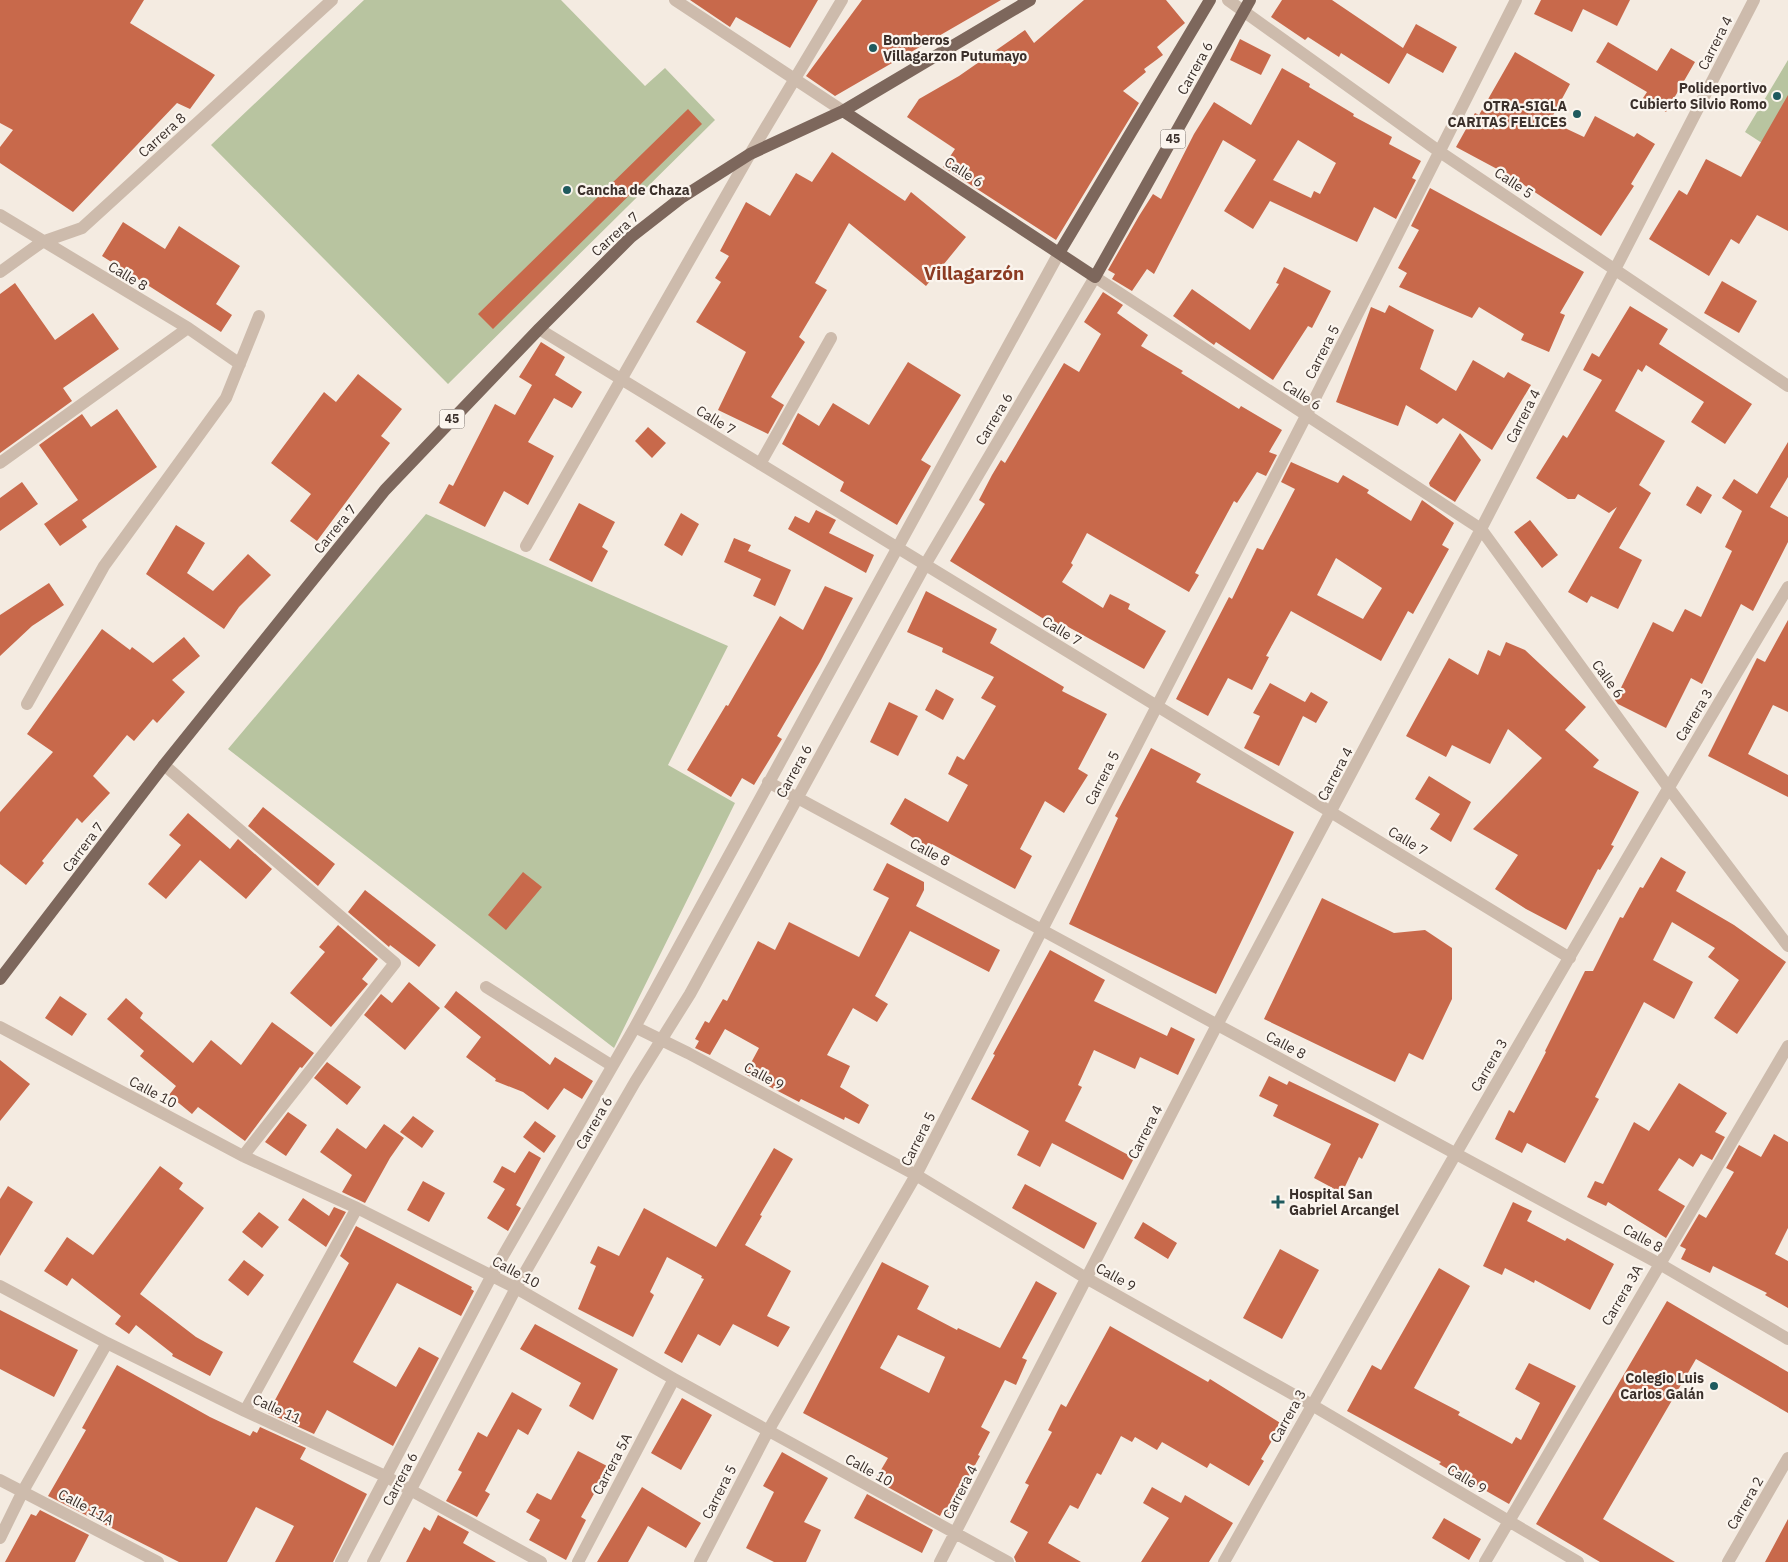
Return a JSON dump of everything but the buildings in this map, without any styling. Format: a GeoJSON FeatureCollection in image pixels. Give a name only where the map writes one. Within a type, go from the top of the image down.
{"type":"FeatureCollection","features":[{"type":"Feature","properties":{"kind":"main road","name":"Carrera 7"},"geometry":{"type":"LineString","coordinates":[[0,979],[164,765],[385,490],[538,329],[631,238],[681,198],[750,154],[842,111],[1030,0]]}},
{"type":"Feature","properties":{"kind":"main road","name":"Carrera 6"},"geometry":{"type":"LineString","coordinates":[[1059,253],[1210,0]]}},
{"type":"Feature","properties":{"kind":"main road","name":"Carrera 6"},"geometry":{"type":"LineString","coordinates":[[1095,277],[1250,0]]}},
{"type":"Feature","properties":{"kind":"main road","name":"Calle 6"},"geometry":{"type":"LineString","coordinates":[[842,111],[1095,277]]}},
{"type":"Feature","properties":{"kind":"street","name":"Carrera 8"},"geometry":{"type":"LineString","coordinates":[[0,272],[42,242],[82,228],[332,0]]}},
{"type":"Feature","properties":{"kind":"street","name":"Calle 6"},"geometry":{"type":"LineString","coordinates":[[675,0],[842,111]]}},
{"type":"Feature","properties":{"kind":"street","name":"Carrera 7"},"geometry":{"type":"LineString","coordinates":[[526,546],[750,154],[796,80],[842,0]]}},
{"type":"Feature","properties":{"kind":"street","name":"Calle 5"},"geometry":{"type":"LineString","coordinates":[[1228,0],[1440,152],[1788,386]]}},
{"type":"Feature","properties":{"kind":"street","name":"Carrera 5"},"geometry":{"type":"LineString","coordinates":[[700,1562],[768,1431],[916,1175],[1306,416],[1516,0]]}},
{"type":"Feature","properties":{"kind":"street","name":"Carrera 4"},"geometry":{"type":"LineString","coordinates":[[940,1562],[1217,1025],[1332,812],[1481,528],[1754,0]]}},
{"type":"Feature","properties":{"kind":"street","name":"Calle 8"},"geometry":{"type":"LineString","coordinates":[[0,215],[42,242],[188,328],[240,364]]}},
{"type":"Feature","properties":{"kind":"street","name":"Carrera 6"},"geometry":{"type":"LineString","coordinates":[[341,1562],[492,1275],[634,1026],[1059,253]]}},
{"type":"Feature","properties":{"kind":"street","name":"Calle 6"},"geometry":{"type":"LineString","coordinates":[[1095,277],[1306,416],[1481,528],[1668,787],[1788,946]]}},
{"type":"Feature","properties":{"kind":"street","name":"Carrera 6"},"geometry":{"type":"LineString","coordinates":[[373,1562],[412,1491],[516,1288],[690,994],[925,565],[1095,277]]}},
{"type":"Feature","properties":{"kind":"street"},"geometry":{"type":"LineString","coordinates":[[26,704],[104,566],[226,398],[259,316]]}},
{"type":"Feature","properties":{"kind":"street"},"geometry":{"type":"LineString","coordinates":[[0,463],[188,328]]}},
{"type":"Feature","properties":{"kind":"street","name":"Calle 7"},"geometry":{"type":"LineString","coordinates":[[538,329],[1570,958]]}},
{"type":"Feature","properties":{"kind":"street"},"geometry":{"type":"LineString","coordinates":[[760,464],[831,338]]}},
{"type":"Feature","properties":{"kind":"street","name":"Carrera 3"},"geometry":{"type":"LineString","coordinates":[[1224,1562],[1455,1153],[1668,787],[1788,587]]}},
{"type":"Feature","properties":{"kind":"street"},"geometry":{"type":"LineString","coordinates":[[164,765],[395,963],[242,1156]]}},
{"type":"Feature","properties":{"kind":"street","name":"Calle 8"},"geometry":{"type":"LineString","coordinates":[[768,782],[1658,1263],[1788,1339]]}},
{"type":"Feature","properties":{"kind":"street"},"geometry":{"type":"LineString","coordinates":[[486,987],[611,1065]]}},
{"type":"Feature","properties":{"kind":"street","name":"Calle 9"},"geometry":{"type":"LineString","coordinates":[[634,1026],[916,1175],[1086,1278],[1312,1404],[1578,1562]]}},
{"type":"Feature","properties":{"kind":"street","name":"Calle 10"},"geometry":{"type":"LineString","coordinates":[[0,1027],[242,1156],[357,1208],[492,1275],[674,1379],[1008,1562]]}},
{"type":"Feature","properties":{"kind":"street","name":"Carrera 3A"},"geometry":{"type":"LineString","coordinates":[[1485,1562],[1658,1263],[1788,1046]]}},
{"type":"Feature","properties":{"kind":"street"},"geometry":{"type":"LineString","coordinates":[[245,1411],[357,1208]]}},
{"type":"Feature","properties":{"kind":"street","name":"Calle 11"},"geometry":{"type":"LineString","coordinates":[[0,1286],[107,1343],[245,1411],[385,1476],[541,1562]]}},
{"type":"Feature","properties":{"kind":"street"},"geometry":{"type":"LineString","coordinates":[[0,1538],[23,1491],[107,1343]]}},
{"type":"Feature","properties":{"kind":"street","name":"Carrera 5A"},"geometry":{"type":"LineString","coordinates":[[578,1562],[674,1379]]}},
{"type":"Feature","properties":{"kind":"street","name":"Carrera 2"},"geometry":{"type":"LineString","coordinates":[[1728,1562],[1788,1458]]}},
{"type":"Feature","properties":{"kind":"street","name":"Calle 11A"},"geometry":{"type":"LineString","coordinates":[[0,1480],[158,1562]]}},
{"type":"Feature","properties":{"kind":"green space"},"geometry":{"type":"Polygon","coordinates":[[[364,0],[561,0],[645,86],[665,68],[715,120],[448,384],[211,145],[364,0]]]}},
{"type":"Feature","properties":{"kind":"green space","name":"Polideportivo Cubierto Silvio Romo"},"geometry":{"type":"Polygon","coordinates":[[[1788,60],[1788,160],[1745,132],[1788,60]]]}},
{"type":"Feature","properties":{"kind":"green space"},"geometry":{"type":"Polygon","coordinates":[[[426,514],[728,646],[668,765],[735,803],[614,1048],[228,749],[426,514]]]}},
{"type":"Feature","properties":{"kind":"place","name":"Bomberos Villagarzon Putumayo"},"geometry":{"type":"Point","coordinates":[873,48]}},
{"type":"Feature","properties":{"kind":"place","name":"Polideportivo Cubierto Silvio Romo"},"geometry":{"type":"Point","coordinates":[1777,96]}},
{"type":"Feature","properties":{"kind":"place","name":"OTRA-SIGLA CARITAS FELICES"},"geometry":{"type":"Point","coordinates":[1577,114]}},
{"type":"Feature","properties":{"kind":"place","name":"Cancha de Chaza"},"geometry":{"type":"Point","coordinates":[567,190]}},
{"type":"Feature","properties":{"kind":"place","name":"Hospital San Gabriel Arcangel"},"geometry":{"type":"Point","coordinates":[1278,1202]}},
{"type":"Feature","properties":{"kind":"place","name":"Colegio Luis Carlos Galán"},"geometry":{"type":"Point","coordinates":[1714,1386]}},
{"type":"Feature","properties":{"kind":"district","name":"Villagarzón"},"geometry":{"type":"Point","coordinates":[974,273]}}]}
